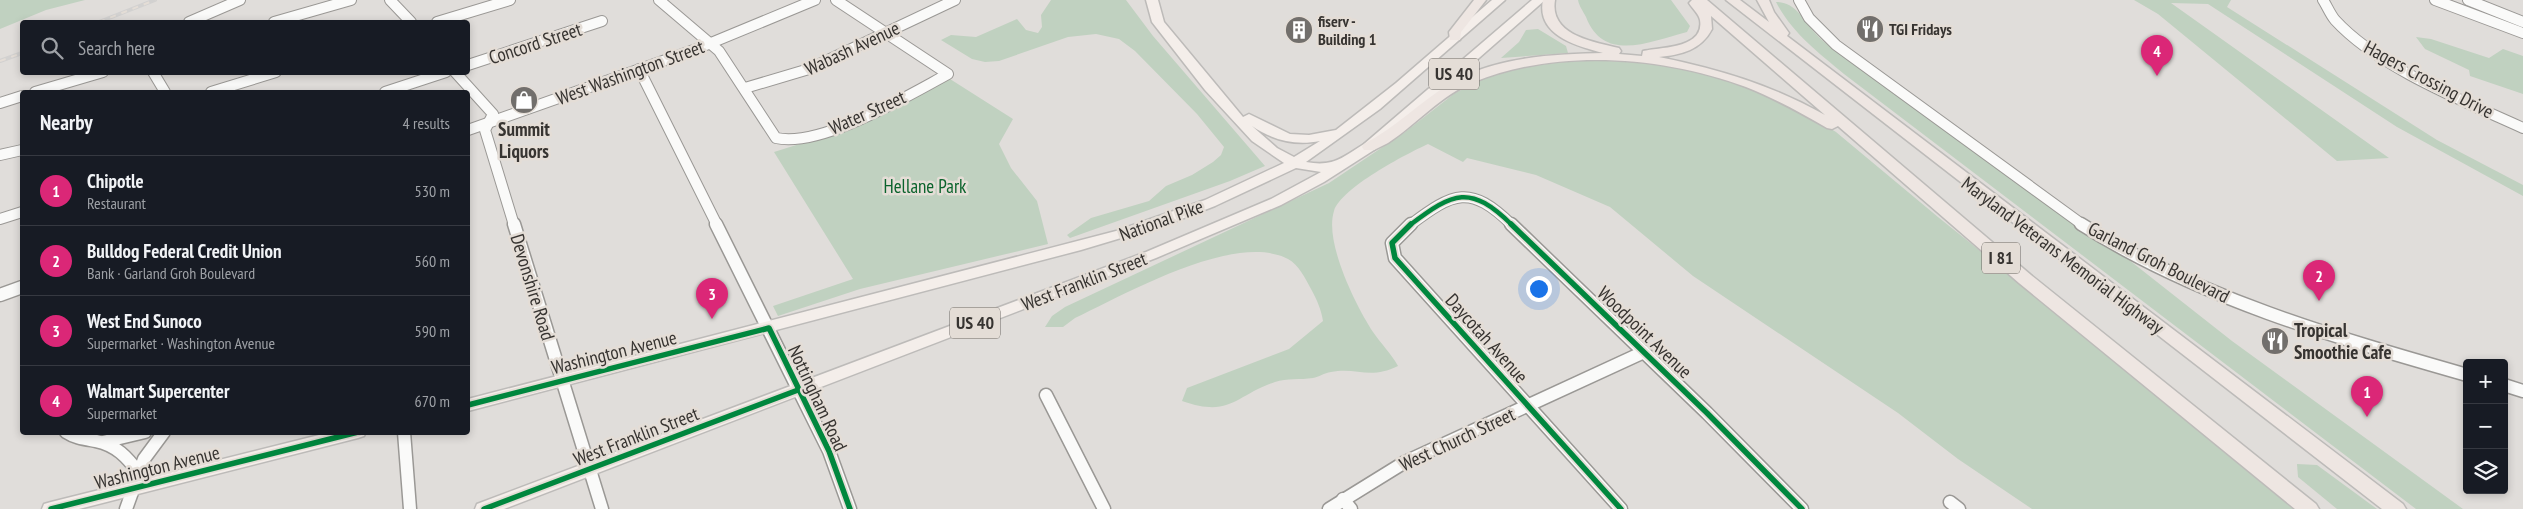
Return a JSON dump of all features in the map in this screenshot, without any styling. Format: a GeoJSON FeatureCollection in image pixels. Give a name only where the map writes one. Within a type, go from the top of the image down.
{"type":"FeatureCollection","features":[{"type":"Feature","properties":{"kind":"highway"},"geometry":{"type":"LineString","coordinates":[[1455,37],[1455,32],[1480,0]]}},
{"type":"Feature","properties":{"kind":"highway"},"geometry":{"type":"LineString","coordinates":[[1549,0],[1547,12],[1550,20],[1562,33],[1586,44],[1603,49],[1645,54],[1682,48],[1692,44],[1704,33],[1706,19],[1692,0]]}},
{"type":"Feature","properties":{"kind":"highway","name":"Maryland Veterans Memorial Highway"},"geometry":{"type":"LineString","coordinates":[[1699,0],[1926,195],[2087,329],[2309,509]]}},
{"type":"Feature","properties":{"kind":"highway","name":"Maryland Veterans Memorial Highway"},"geometry":{"type":"LineString","coordinates":[[1732,0],[1839,84],[2396,509]]}},
{"type":"Feature","properties":{"kind":"highway"},"geometry":{"type":"LineString","coordinates":[[1764,0],[1780,29],[1839,84]]}},
{"type":"Feature","properties":{"kind":"highway"},"geometry":{"type":"LineString","coordinates":[[1369,147],[1383,141],[1439,96],[1468,79],[1486,72],[1525,63],[1566,58],[1627,58],[1675,64],[1717,74],[1788,100],[1844,134],[1926,195]]}},
{"type":"Feature","properties":{"kind":"main road"},"geometry":{"type":"LineString","coordinates":[[1152,0],[1154,16],[1187,61],[1266,152],[1269,162],[1262,173],[1239,190]]}},
{"type":"Feature","properties":{"kind":"main road","name":"National Pike"},"geometry":{"type":"LineString","coordinates":[[769,328],[1111,238],[1187,213],[1239,190],[1294,162],[1367,112],[1499,0]]}},
{"type":"Feature","properties":{"kind":"main road","name":"US 40"},"geometry":{"type":"LineString","coordinates":[[1341,166],[1369,147],[1539,0]]}},
{"type":"Feature","properties":{"kind":"main road"},"geometry":{"type":"LineString","coordinates":[[1171,38],[1196,60],[1258,130],[1291,155],[1303,177],[1296,192]]}},
{"type":"Feature","properties":{"kind":"main road"},"geometry":{"type":"LineString","coordinates":[[1249,118],[1268,132],[1278,136],[1312,139],[1336,132],[1367,112]]}},
{"type":"Feature","properties":{"kind":"main road"},"geometry":{"type":"LineString","coordinates":[[1253,135],[1284,159],[1320,168],[1341,166]]}},
{"type":"Feature","properties":{"kind":"main road","name":"West Franklin Street"},"geometry":{"type":"LineString","coordinates":[[484,509],[1151,255],[1296,192],[1341,166]]}},
{"type":"Feature","properties":{"kind":"main road","name":"Washington Avenue"},"geometry":{"type":"LineString","coordinates":[[470,404],[769,328]]}},
{"type":"Feature","properties":{"kind":"main road","name":"Washington Avenue"},"geometry":{"type":"LineString","coordinates":[[51,509],[137,481],[344,435]]}},
{"type":"Feature","properties":{"kind":"street"},"geometry":{"type":"LineString","coordinates":[[202,20],[240,0]]}},
{"type":"Feature","properties":{"kind":"street"},"geometry":{"type":"LineString","coordinates":[[281,20],[351,0]]}},
{"type":"Feature","properties":{"kind":"street"},"geometry":{"type":"LineString","coordinates":[[390,0],[409,20]]}},
{"type":"Feature","properties":{"kind":"street"},"geometry":{"type":"LineString","coordinates":[[444,20],[510,0]]}},
{"type":"Feature","properties":{"kind":"street"},"geometry":{"type":"LineString","coordinates":[[659,0],[719,51],[745,88]]}},
{"type":"Feature","properties":{"kind":"street","name":"West Washington Street"},"geometry":{"type":"LineString","coordinates":[[470,129],[711,43],[806,0]]}},
{"type":"Feature","properties":{"kind":"street","name":"West Washington Street"},"geometry":{"type":"LineString","coordinates":[[790,8],[815,0]]}},
{"type":"Feature","properties":{"kind":"street"},"geometry":{"type":"LineString","coordinates":[[836,0],[885,33]]}},
{"type":"Feature","properties":{"kind":"street","name":"Wabash Avenue"},"geometry":{"type":"LineString","coordinates":[[745,88],[809,69],[955,0]]}},
{"type":"Feature","properties":{"kind":"street","name":"Garland Groh Boulevard"},"geometry":{"type":"LineString","coordinates":[[1799,0],[1809,18],[1836,45],[2026,184],[2112,242],[2217,294],[2312,330],[2463,374]]}},
{"type":"Feature","properties":{"kind":"street","name":"Hagers Crossing Drive"},"geometry":{"type":"LineString","coordinates":[[2323,0],[2335,23],[2374,54],[2523,128]]}},
{"type":"Feature","properties":{"kind":"street"},"geometry":{"type":"LineString","coordinates":[[2435,0],[2523,33]]}},
{"type":"Feature","properties":{"kind":"street"},"geometry":{"type":"LineString","coordinates":[[2473,2],[2489,0]]}},
{"type":"Feature","properties":{"kind":"street"},"geometry":{"type":"LineString","coordinates":[[2473,2],[2523,22]]}},
{"type":"Feature","properties":{"kind":"street"},"geometry":{"type":"LineString","coordinates":[[2492,22],[2506,16]]}},
{"type":"Feature","properties":{"kind":"street","name":"Concord Street"},"geometry":{"type":"LineString","coordinates":[[470,64],[602,21]]}},
{"type":"Feature","properties":{"kind":"street","name":"Water Street"},"geometry":{"type":"LineString","coordinates":[[745,88],[776,138],[783,141],[799,140],[855,122],[948,74],[885,33]]}},
{"type":"Feature","properties":{"kind":"street","name":"Nottingham Road"},"geometry":{"type":"LineString","coordinates":[[639,69],[769,328],[828,451],[850,509]]}},
{"type":"Feature","properties":{"kind":"street"},"geometry":{"type":"LineString","coordinates":[[42,90],[93,75]]}},
{"type":"Feature","properties":{"kind":"street"},"geometry":{"type":"LineString","coordinates":[[156,75],[164,90]]}},
{"type":"Feature","properties":{"kind":"street"},"geometry":{"type":"LineString","coordinates":[[218,90],[266,75]]}},
{"type":"Feature","properties":{"kind":"street"},"geometry":{"type":"LineString","coordinates":[[391,90],[437,75]]}},
{"type":"Feature","properties":{"kind":"street","name":"Devonshire Road"},"geometry":{"type":"LineString","coordinates":[[459,75],[493,114],[485,130],[602,509]]}},
{"type":"Feature","properties":{"kind":"street"},"geometry":{"type":"LineString","coordinates":[[0,103],[20,97]]}},
{"type":"Feature","properties":{"kind":"street"},"geometry":{"type":"LineString","coordinates":[[0,155],[20,150]]}},
{"type":"Feature","properties":{"kind":"street","name":"Woodpoint Avenue"},"geometry":{"type":"LineString","coordinates":[[1455,198],[1475,198],[1493,206],[1802,509]]}},
{"type":"Feature","properties":{"kind":"street","name":"Daycotah Avenue"},"geometry":{"type":"LineString","coordinates":[[1455,198],[1441,204],[1399,233],[1392,241],[1392,249],[1396,258],[1620,509]]}},
{"type":"Feature","properties":{"kind":"street"},"geometry":{"type":"LineString","coordinates":[[0,219],[20,213]]}},
{"type":"Feature","properties":{"kind":"street"},"geometry":{"type":"LineString","coordinates":[[0,295],[20,288]]}},
{"type":"Feature","properties":{"kind":"street","name":"West Church Street"},"geometry":{"type":"LineString","coordinates":[[1329,509],[1347,504],[1405,462],[1644,352]]}},
{"type":"Feature","properties":{"kind":"street"},"geometry":{"type":"LineString","coordinates":[[2508,386],[2523,391]]}},
{"type":"Feature","properties":{"kind":"street"},"geometry":{"type":"LineString","coordinates":[[1046,395],[1104,509]]}},
{"type":"Feature","properties":{"kind":"street"},"geometry":{"type":"LineString","coordinates":[[72,435],[78,438],[101,442],[124,452],[137,481]]}},
{"type":"Feature","properties":{"kind":"street"},"geometry":{"type":"LineString","coordinates":[[101,442],[115,441],[137,435]]}},
{"type":"Feature","properties":{"kind":"street"},"geometry":{"type":"LineString","coordinates":[[118,449],[141,435]]}},
{"type":"Feature","properties":{"kind":"street"},"geometry":{"type":"LineString","coordinates":[[126,509],[146,455],[162,435]]}},
{"type":"Feature","properties":{"kind":"street"},"geometry":{"type":"LineString","coordinates":[[404,435],[410,509]]}},
{"type":"Feature","properties":{"kind":"green space"},"geometry":{"type":"Polygon","coordinates":[[[0,0],[85,0],[46,10],[0,29],[0,0]]]}},
{"type":"Feature","properties":{"kind":"green space"},"geometry":{"type":"Polygon","coordinates":[[[1051,0],[1126,0],[1153,36],[1265,166],[1230,181],[1070,238],[1067,235],[1091,218],[1149,201],[1166,186],[1192,175],[1213,162],[1221,155],[1224,147],[1197,114],[1135,51],[1119,39],[1096,34],[1068,37],[999,61],[985,62],[972,59],[941,40],[951,35],[976,37],[1017,19],[1026,30],[1038,33],[1042,27],[1041,15],[1051,0]]]}},
{"type":"Feature","properties":{"kind":"green space"},"geometry":{"type":"Polygon","coordinates":[[[1578,0],[1671,0],[1690,26],[1687,32],[1644,44],[1616,45],[1604,40],[1594,32],[1578,0]]]}},
{"type":"Feature","properties":{"kind":"green space"},"geometry":{"type":"Polygon","coordinates":[[[2134,0],[2231,0],[2227,7],[2437,140],[2523,185],[2523,196],[2397,127],[2208,4],[2171,3],[2389,158],[2337,161],[2158,14],[2134,0]]]}},
{"type":"Feature","properties":{"kind":"green space"},"geometry":{"type":"Polygon","coordinates":[[[1776,2],[1794,8],[1817,35],[1833,49],[2124,256],[2232,341],[2463,509],[2416,509],[1844,74],[1798,33],[1776,2]]]}},
{"type":"Feature","properties":{"kind":"green space"},"geometry":{"type":"Polygon","coordinates":[[[1538,29],[1566,46],[1568,53],[1501,58],[1519,42],[1526,30],[1538,29]]]}},
{"type":"Feature","properties":{"kind":"green space"},"geometry":{"type":"Polygon","coordinates":[[[2416,37],[2431,39],[2489,58],[2503,49],[2523,56],[2523,94],[2470,76],[2469,70],[2425,49],[2416,37]]]}},
{"type":"Feature","properties":{"kind":"green space"},"geometry":{"type":"Polygon","coordinates":[[[1579,60],[1637,62],[1689,70],[1752,88],[1797,108],[1836,132],[1938,217],[2302,509],[2032,509],[1958,459],[1898,413],[1693,276],[1610,207],[1536,175],[1467,158],[1463,162],[1428,144],[1375,173],[1349,192],[1339,202],[1334,211],[1332,224],[1337,256],[1358,306],[1373,332],[1398,366],[1379,372],[1340,371],[1313,378],[1275,382],[1222,406],[1198,406],[1182,401],[1187,388],[1289,349],[1323,321],[1315,297],[1299,268],[1288,259],[1266,253],[1239,253],[1210,259],[1180,269],[1075,318],[1063,327],[1045,327],[1052,316],[1065,307],[1329,183],[1405,132],[1455,93],[1491,75],[1530,66],[1579,60]]]}},
{"type":"Feature","properties":{"kind":"green space","name":"Hellane Park"},"geometry":{"type":"Polygon","coordinates":[[[950,79],[1013,119],[999,144],[1011,168],[1037,201],[1048,244],[860,289],[778,316],[773,306],[853,279],[774,152],[860,125],[950,79]]]}},
{"type":"Feature","properties":{"kind":"green space"},"geometry":{"type":"Polygon","coordinates":[[[2297,464],[2317,465],[2377,509],[2337,509],[2298,477],[2297,464]]]}},
{"type":"Feature","properties":{"kind":"railway"},"geometry":{"type":"LineString","coordinates":[[104,20],[155,0]]}},
{"type":"Feature","properties":{"kind":"railway"},"geometry":{"type":"LineString","coordinates":[[0,61],[20,54]]}},
{"type":"Feature","properties":{"kind":"cycle path"},"geometry":{"type":"LineString","coordinates":[[1621,509],[1395,258],[1392,251],[1392,243],[1395,238],[1420,217],[1441,204],[1460,197],[1475,198],[1493,206],[1707,413],[1802,509]]}},
{"type":"Feature","properties":{"kind":"cycle path"},"geometry":{"type":"LineString","coordinates":[[470,404],[769,328],[829,451],[850,509]]}},
{"type":"Feature","properties":{"kind":"cycle path"},"geometry":{"type":"LineString","coordinates":[[484,509],[798,390]]}},
{"type":"Feature","properties":{"kind":"cycle path"},"geometry":{"type":"LineString","coordinates":[[51,509],[346,435]]}},
{"type":"Feature","properties":{"kind":"place","name":"TGI Fridays"},"geometry":{"type":"Point","coordinates":[1870,29]}},
{"type":"Feature","properties":{"kind":"place","name":"fiserv - Building 1"},"geometry":{"type":"Point","coordinates":[1299,30]}},
{"type":"Feature","properties":{"kind":"place","name":"Walmart Supercenter"},"geometry":{"type":"Point","coordinates":[2157,76]}},
{"type":"Feature","properties":{"kind":"place","name":"Summit Liquors"},"geometry":{"type":"Point","coordinates":[524,100]}},
{"type":"Feature","properties":{"kind":"place","name":"Bulldog Federal Credit Union"},"geometry":{"type":"Point","coordinates":[2319,301]}},
{"type":"Feature","properties":{"kind":"place","name":"West End Sunoco"},"geometry":{"type":"Point","coordinates":[712,319]}},
{"type":"Feature","properties":{"kind":"place","name":"Tropical Smoothie Cafe"},"geometry":{"type":"Point","coordinates":[2275,341]}},
{"type":"Feature","properties":{"kind":"place","name":"Chipotle"},"geometry":{"type":"Point","coordinates":[2367,417]}}]}
